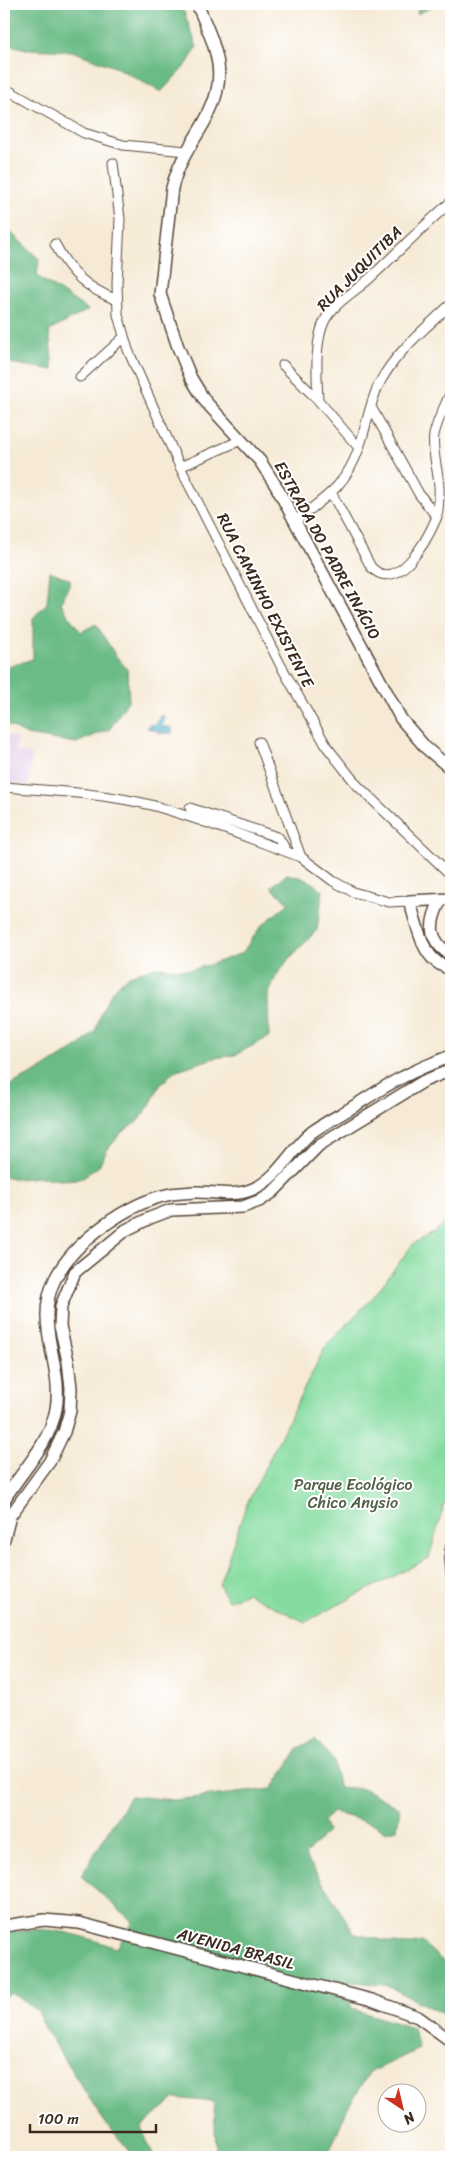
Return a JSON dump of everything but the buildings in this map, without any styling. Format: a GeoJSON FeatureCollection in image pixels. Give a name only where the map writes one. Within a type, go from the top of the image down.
{"type":"FeatureCollection","features":[{"type":"Feature","properties":{"kind":"street","name":"ESTRADA DO PADRE INÁCIO"},"geometry":{"type":"LineString","coordinates":[[197,4],[214,43],[219,65],[219,79],[210,113],[186,151],[176,172],[172,188],[160,294],[191,378],[205,401],[260,461],[295,521],[401,719],[426,748],[451,770]]}},
{"type":"Feature","properties":{"kind":"street"},"geometry":{"type":"LineString","coordinates":[[4,88],[92,136],[123,145],[186,151]]}},
{"type":"Feature","properties":{"kind":"street","name":"RUA CAMINHO EXISTENTE"},"geometry":{"type":"LineString","coordinates":[[113,163],[120,219],[118,315],[124,337],[180,467],[280,664],[328,747],[357,785],[451,875]]}},
{"type":"Feature","properties":{"kind":"street","name":"RUA JUQUITIBA"},"geometry":{"type":"LineString","coordinates":[[318,400],[318,352],[321,331],[325,320],[334,309],[420,228],[451,202]]}},
{"type":"Feature","properties":{"kind":"street"},"geometry":{"type":"LineString","coordinates":[[55,244],[73,273],[95,290],[117,300]]}},
{"type":"Feature","properties":{"kind":"street"},"geometry":{"type":"LineString","coordinates":[[295,521],[332,494],[345,478],[359,448],[381,381],[404,348],[451,304]]}},
{"type":"Feature","properties":{"kind":"street"},"geometry":{"type":"LineString","coordinates":[[80,377],[124,337]]}},
{"type":"Feature","properties":{"kind":"street"},"geometry":{"type":"LineString","coordinates":[[284,365],[318,400],[359,448]]}},
{"type":"Feature","properties":{"kind":"street"},"geometry":{"type":"LineString","coordinates":[[332,494],[371,567],[378,574],[389,576],[400,571],[411,561],[428,536],[437,517],[440,494],[433,437],[437,421],[451,392]]}},
{"type":"Feature","properties":{"kind":"street"},"geometry":{"type":"LineString","coordinates":[[371,407],[419,494],[437,517]]}},
{"type":"Feature","properties":{"kind":"street"},"geometry":{"type":"LineString","coordinates":[[180,467],[241,440]]}},
{"type":"Feature","properties":{"kind":"street"},"geometry":{"type":"LineString","coordinates":[[259,742],[302,857]]}},
{"type":"Feature","properties":{"kind":"street"},"geometry":{"type":"LineString","coordinates":[[4,787],[99,796],[149,805],[188,816],[302,857],[333,881],[353,892],[389,902],[446,899]]}},
{"type":"Feature","properties":{"kind":"street"},"geometry":{"type":"LineString","coordinates":[[190,808],[279,838],[287,852]]}},
{"type":"Feature","properties":{"kind":"street"},"geometry":{"type":"LineString","coordinates":[[446,899],[433,914],[431,924],[438,944],[451,954]]}},
{"type":"Feature","properties":{"kind":"street"},"geometry":{"type":"LineString","coordinates":[[409,901],[421,941],[427,952],[435,961],[451,969]]}},
{"type":"Feature","properties":{"kind":"street"},"geometry":{"type":"LineString","coordinates":[[414,916],[433,914]]}},
{"type":"Feature","properties":{"kind":"street"},"geometry":{"type":"LineString","coordinates":[[4,1500],[38,1454],[51,1427],[56,1409],[57,1388],[54,1363],[46,1328],[50,1289],[73,1253],[121,1214],[147,1202],[170,1194],[200,1192],[240,1193],[264,1183],[311,1133],[401,1077],[451,1056]]}},
{"type":"Feature","properties":{"kind":"street"},"geometry":{"type":"LineString","coordinates":[[4,1539],[10,1516],[50,1462],[64,1432],[70,1411],[71,1388],[68,1361],[60,1326],[61,1306],[74,1272],[126,1230],[170,1210],[243,1207],[259,1201],[273,1192],[317,1147],[424,1081],[451,1070]]}},
{"type":"Feature","properties":{"kind":"street"},"geometry":{"type":"LineString","coordinates":[[329,1122],[337,1134]]}},
{"type":"Feature","properties":{"kind":"street"},"geometry":{"type":"LineString","coordinates":[[64,1265],[74,1272]]}},
{"type":"Feature","properties":{"kind":"street"},"geometry":{"type":"LineString","coordinates":[[56,1409],[70,1411]]}},
{"type":"Feature","properties":{"kind":"street"},"geometry":{"type":"LineString","coordinates":[[451,1544],[449,1554],[451,1574]]}},
{"type":"Feature","properties":{"kind":"street","name":"AVENIDA BRASIL"},"geometry":{"type":"LineString","coordinates":[[4,1926],[44,1920],[79,1923],[372,2000],[418,2017],[451,2040]]}},
{"type":"Feature","properties":{"kind":"shaded area"},"geometry":{"type":"Polygon","coordinates":[[[4,734],[17,738],[15,751],[32,755],[28,785],[4,783],[4,734]]]}},
{"type":"Feature","properties":{"kind":"green space"},"geometry":{"type":"Polygon","coordinates":[[[4,4],[181,4],[197,47],[187,64],[161,92],[117,68],[72,51],[26,49],[4,43],[4,4]]]}},
{"type":"Feature","properties":{"kind":"green space"},"geometry":{"type":"Polygon","coordinates":[[[419,4],[439,4],[417,14],[419,4]]]}},
{"type":"Feature","properties":{"kind":"green space"},"geometry":{"type":"Polygon","coordinates":[[[4,226],[39,259],[37,276],[88,310],[49,331],[53,370],[4,362],[4,226]]]}},
{"type":"Feature","properties":{"kind":"green space"},"geometry":{"type":"Polygon","coordinates":[[[50,571],[71,580],[61,603],[81,632],[96,624],[116,656],[127,669],[129,699],[110,729],[76,743],[27,735],[4,723],[4,668],[33,659],[33,618],[47,603],[50,571]]]}},
{"type":"Feature","properties":{"kind":"green space"},"geometry":{"type":"Polygon","coordinates":[[[287,874],[307,879],[323,891],[317,930],[288,960],[276,976],[268,996],[269,1037],[235,1055],[214,1058],[174,1071],[159,1087],[150,1105],[138,1121],[121,1133],[108,1149],[98,1167],[80,1179],[59,1180],[38,1177],[17,1179],[4,1176],[4,1088],[42,1069],[80,1045],[95,1031],[112,991],[127,976],[156,967],[189,970],[242,953],[261,926],[289,903],[271,887],[287,874]]]}},
{"type":"Feature","properties":{"kind":"green space","name":"Parque Ecológico Chico Anysio"},"geometry":{"type":"Polygon","coordinates":[[[451,1217],[451,1492],[444,1505],[429,1558],[305,1622],[247,1593],[228,1601],[219,1585],[246,1506],[325,1347],[375,1295],[413,1244],[433,1233],[451,1217]]]}},
{"type":"Feature","properties":{"kind":"green space"},"geometry":{"type":"Polygon","coordinates":[[[315,1739],[334,1761],[338,1787],[365,1789],[400,1809],[397,1829],[385,1832],[377,1825],[333,1812],[323,1821],[327,1832],[305,1855],[355,1934],[405,1945],[422,1942],[451,1969],[451,2021],[448,2017],[386,1985],[343,1981],[352,2009],[413,2028],[419,2049],[369,2073],[347,2109],[327,2157],[220,2157],[216,2150],[214,2102],[175,2098],[141,2127],[154,2157],[135,2157],[104,2121],[46,2031],[38,2011],[12,1993],[4,1997],[4,1935],[19,1931],[47,1930],[75,1935],[117,1948],[133,1922],[81,1876],[130,1796],[174,1800],[272,1789],[299,1748],[315,1739]]]}},
{"type":"Feature","properties":{"kind":"water"},"geometry":{"type":"Polygon","coordinates":[[[161,715],[164,717],[161,726],[172,728],[172,733],[159,733],[147,728],[149,724],[155,725],[161,715]]]}}]}
